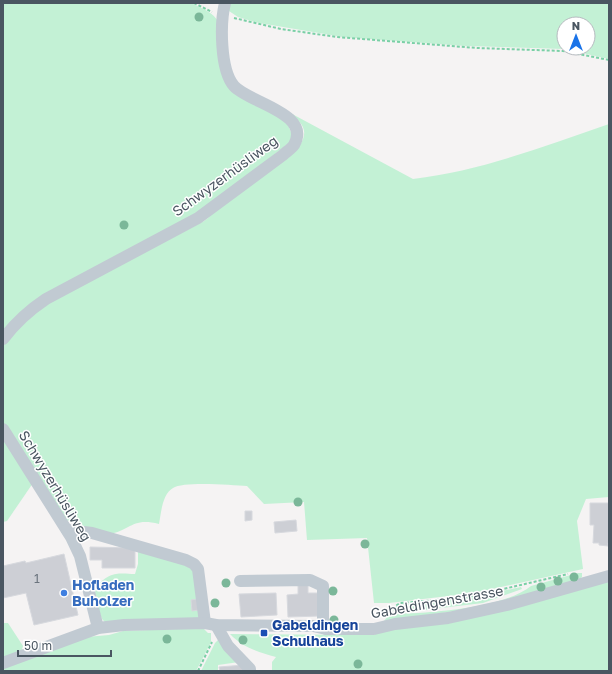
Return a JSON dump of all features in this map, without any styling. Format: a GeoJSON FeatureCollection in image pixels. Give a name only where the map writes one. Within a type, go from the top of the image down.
{"type":"FeatureCollection","features":[{"type":"Feature","properties":{"kind":"street","name":"Schwyzerhüsliweg"},"geometry":{"type":"LineString","coordinates":[[3,339],[18,321],[31,309],[49,297],[198,218],[283,155],[294,145],[298,134],[296,125],[285,115],[244,94],[234,86],[226,74],[222,39],[222,15],[225,3]]}},
{"type":"Feature","properties":{"kind":"street","name":"Schwyzerhüsliweg"},"geometry":{"type":"LineString","coordinates":[[3,429],[67,530],[80,556],[98,628]]}},
{"type":"Feature","properties":{"kind":"street"},"geometry":{"type":"LineString","coordinates":[[67,530],[92,533],[186,560],[194,564],[198,570],[211,624],[228,646],[250,669],[250,671]]}},
{"type":"Feature","properties":{"kind":"street","name":"Gabeldingenstrasse"},"geometry":{"type":"LineString","coordinates":[[3,663],[98,628],[124,625],[211,624],[313,626],[326,629],[374,628],[448,618],[471,613],[539,597],[609,576]]}},
{"type":"Feature","properties":{"kind":"street"},"geometry":{"type":"LineString","coordinates":[[240,581],[310,580],[323,586],[323,619],[326,629]]}},
{"type":"Feature","properties":{"kind":"path"},"geometry":{"type":"LineString","coordinates":[[194,3],[222,15],[281,29],[337,37],[477,48],[563,51],[609,60]]}},
{"type":"Feature","properties":{"kind":"path"},"geometry":{"type":"LineString","coordinates":[[374,628],[390,613],[393,608],[400,603],[460,598],[569,574]]}},
{"type":"Feature","properties":{"kind":"path"},"geometry":{"type":"LineString","coordinates":[[198,671],[212,644],[211,624]]}},
{"type":"Feature","properties":{"kind":"green space"},"geometry":{"type":"Polygon","coordinates":[[[3,3],[191,3],[211,13],[219,23],[227,80],[285,118],[294,139],[200,213],[44,296],[3,337],[3,3]]]}},
{"type":"Feature","properties":{"kind":"green space"},"geometry":{"type":"Polygon","coordinates":[[[229,3],[609,3],[609,59],[596,56],[596,16],[556,16],[556,49],[466,46],[343,37],[259,23],[238,17],[229,11],[229,3]]]}},
{"type":"Feature","properties":{"kind":"green space"},"geometry":{"type":"Polygon","coordinates":[[[281,108],[413,179],[488,164],[609,124],[609,497],[586,499],[577,521],[583,569],[474,593],[389,603],[374,603],[367,538],[307,540],[304,502],[264,504],[247,486],[208,484],[178,486],[169,491],[164,499],[159,524],[150,522],[137,523],[109,534],[75,524],[64,519],[3,423],[3,346],[18,327],[36,309],[204,221],[212,213],[300,145],[304,133],[301,123],[281,108]]]}},
{"type":"Feature","properties":{"kind":"green space"},"geometry":{"type":"Polygon","coordinates":[[[3,434],[33,483],[7,521],[3,522],[3,434]]]}},
{"type":"Feature","properties":{"kind":"green space"},"geometry":{"type":"Polygon","coordinates":[[[138,547],[172,558],[195,571],[200,616],[197,619],[105,622],[102,619],[96,602],[95,595],[97,586],[102,580],[113,575],[135,574],[138,564],[138,547]]]}},
{"type":"Feature","properties":{"kind":"green space"},"geometry":{"type":"Polygon","coordinates":[[[582,573],[582,577],[576,582],[485,607],[384,621],[390,614],[445,611],[484,605],[518,594],[531,586],[582,573]]]}},
{"type":"Feature","properties":{"kind":"green space"},"geometry":{"type":"Polygon","coordinates":[[[609,580],[609,671],[272,671],[272,662],[276,657],[257,651],[240,643],[230,634],[375,635],[375,632],[609,580]]]}},
{"type":"Feature","properties":{"kind":"green space"},"geometry":{"type":"Polygon","coordinates":[[[521,587],[522,589],[483,603],[424,610],[393,611],[396,606],[401,605],[479,596],[521,587]]]}},
{"type":"Feature","properties":{"kind":"green space"},"geometry":{"type":"Polygon","coordinates":[[[3,623],[8,623],[23,646],[21,652],[3,661],[3,623]]]}},
{"type":"Feature","properties":{"kind":"green space"},"geometry":{"type":"Polygon","coordinates":[[[203,628],[208,633],[211,633],[211,642],[196,671],[3,671],[3,667],[86,637],[109,635],[123,631],[203,628]]]}},
{"type":"Feature","properties":{"kind":"green space"},"geometry":{"type":"Polygon","coordinates":[[[219,639],[239,662],[218,665],[218,671],[201,671],[215,643],[219,639]]]}},
{"type":"Feature","properties":{"kind":"building"},"geometry":{"type":"Polygon","coordinates":[[[590,503],[609,503],[608,546],[593,543],[594,525],[590,525],[590,503]]]}},
{"type":"Feature","properties":{"kind":"building"},"geometry":{"type":"Polygon","coordinates":[[[245,511],[252,511],[252,520],[245,521],[245,511]]]}},
{"type":"Feature","properties":{"kind":"building"},"geometry":{"type":"Polygon","coordinates":[[[296,520],[297,531],[275,533],[274,522],[296,520]]]}},
{"type":"Feature","properties":{"kind":"building"},"geometry":{"type":"Polygon","coordinates":[[[90,547],[135,548],[135,568],[102,568],[102,560],[90,560],[90,547]]]}},
{"type":"Feature","properties":{"kind":"building"},"geometry":{"type":"Polygon","coordinates":[[[64,554],[78,615],[34,625],[26,593],[3,598],[3,566],[25,561],[26,563],[64,554]]]}},
{"type":"Feature","properties":{"kind":"building"},"geometry":{"type":"Polygon","coordinates":[[[298,584],[308,584],[308,593],[320,593],[320,616],[288,617],[287,595],[298,594],[298,584]]]}},
{"type":"Feature","properties":{"kind":"building"},"geometry":{"type":"Polygon","coordinates":[[[276,593],[277,615],[241,617],[239,594],[276,593]]]}},
{"type":"Feature","properties":{"kind":"building"},"geometry":{"type":"Polygon","coordinates":[[[197,599],[199,610],[192,611],[191,600],[197,599]]]}},
{"type":"Feature","properties":{"kind":"building"},"geometry":{"type":"Polygon","coordinates":[[[244,665],[245,671],[220,671],[219,667],[244,665]]]}},
{"type":"Feature","properties":{"kind":"place","name":"Hofladen Buholzer"},"geometry":{"type":"Point","coordinates":[64,593]}},
{"type":"Feature","properties":{"kind":"place","name":"Gabeldingen Schulhaus"},"geometry":{"type":"Point","coordinates":[264,633]}}]}
